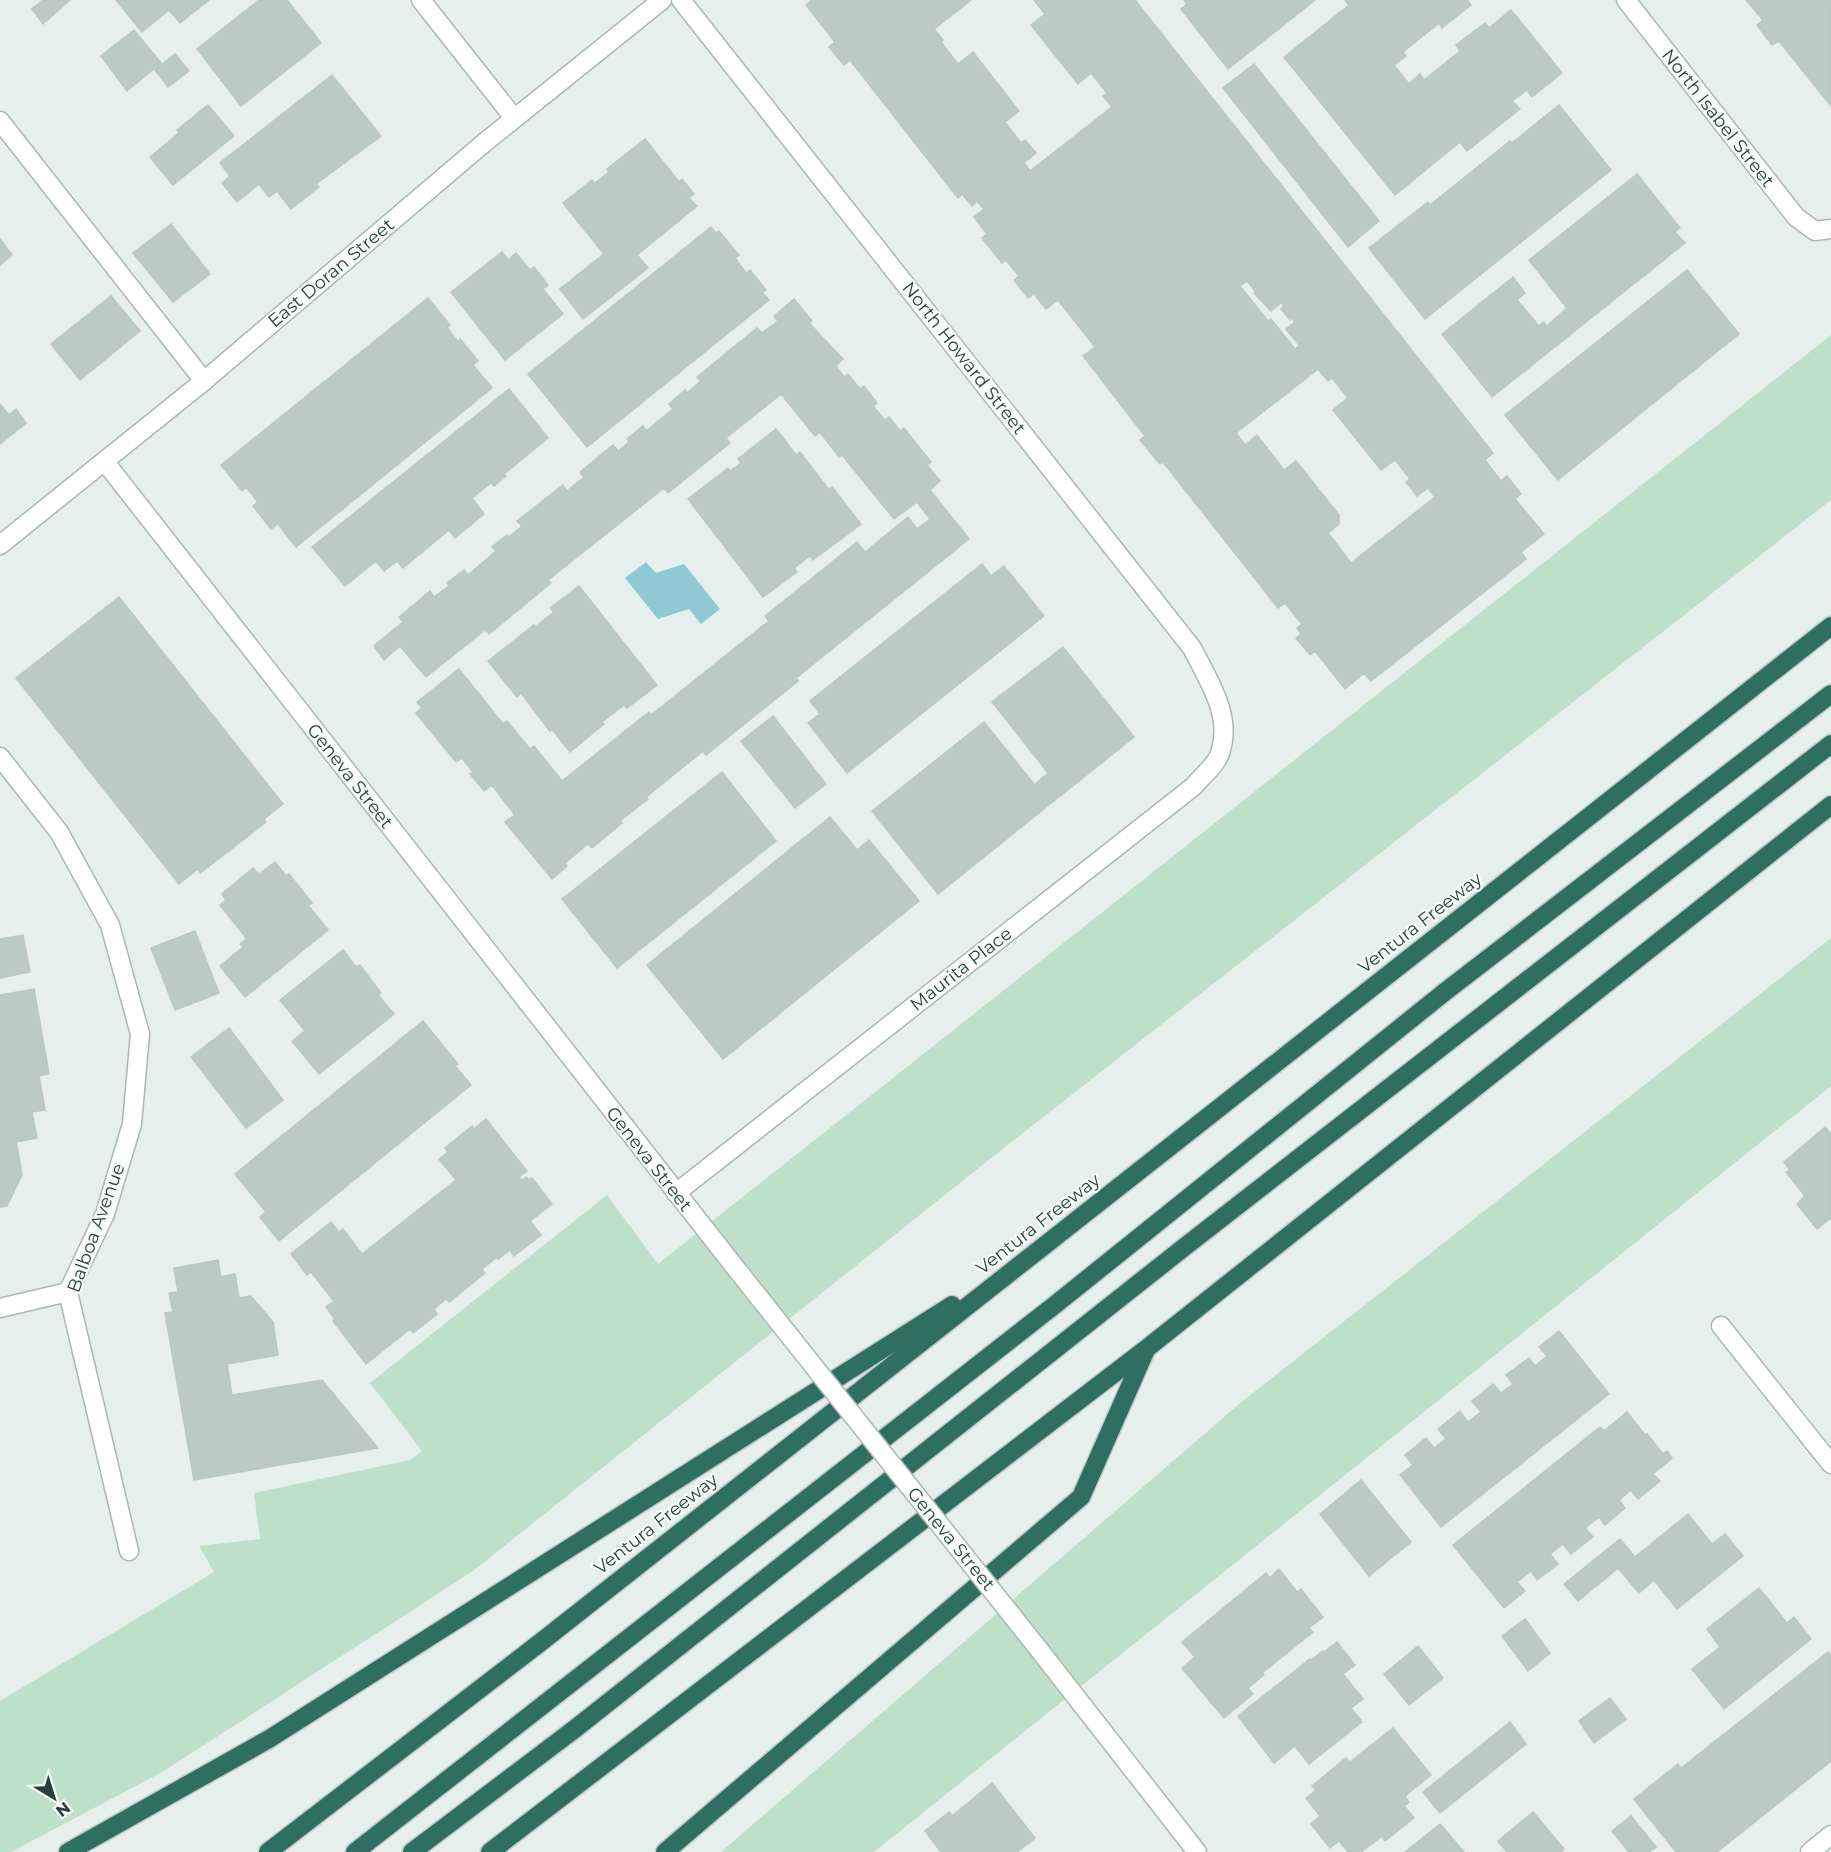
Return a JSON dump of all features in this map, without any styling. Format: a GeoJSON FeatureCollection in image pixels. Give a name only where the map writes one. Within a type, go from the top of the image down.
{"type":"FeatureCollection","features":[{"type":"Feature","properties":{"kind":"highway","name":"Ventura Freeway"},"geometry":{"type":"LineString","coordinates":[[268,1852],[541,1642],[1831,626]]}},
{"type":"Feature","properties":{"kind":"highway"},"geometry":{"type":"LineString","coordinates":[[355,1852],[1056,1304],[1446,991],[1831,694]]}},
{"type":"Feature","properties":{"kind":"highway"},"geometry":{"type":"LineString","coordinates":[[412,1852],[576,1728],[1197,1237],[1831,744]]}},
{"type":"Feature","properties":{"kind":"highway"},"geometry":{"type":"LineString","coordinates":[[490,1852],[1146,1349],[1831,806]]}},
{"type":"Feature","properties":{"kind":"highway"},"geometry":{"type":"LineString","coordinates":[[68,1852],[269,1740],[1037,1251]]}},
{"type":"Feature","properties":{"kind":"highway"},"geometry":{"type":"LineString","coordinates":[[664,1852],[1081,1497],[1146,1349]]}},
{"type":"Feature","properties":{"kind":"street"},"geometry":{"type":"LineString","coordinates":[[421,0],[514,118]]}},
{"type":"Feature","properties":{"kind":"street","name":"East Doran Street"},"geometry":{"type":"LineString","coordinates":[[0,545],[204,381],[514,118],[662,0]]}},
{"type":"Feature","properties":{"kind":"street","name":"North Howard Street"},"geometry":{"type":"LineString","coordinates":[[681,0],[1191,648],[1216,693],[1224,729]]}},
{"type":"Feature","properties":{"kind":"street","name":"North Isabel Street"},"geometry":{"type":"LineString","coordinates":[[1626,0],[1796,217],[1823,230]]}},
{"type":"Feature","properties":{"kind":"street"},"geometry":{"type":"LineString","coordinates":[[0,122],[204,381]]}},
{"type":"Feature","properties":{"kind":"street","name":"Geneva Street"},"geometry":{"type":"LineString","coordinates":[[105,462],[676,1193],[1197,1852]]}},
{"type":"Feature","properties":{"kind":"street","name":"Maurita Place"},"geometry":{"type":"LineString","coordinates":[[676,1193],[1194,786],[1220,755],[1224,729]]}},
{"type":"Feature","properties":{"kind":"street","name":"Balboa Avenue"},"geometry":{"type":"LineString","coordinates":[[0,757],[59,832],[110,925],[140,1034],[132,1124],[105,1214],[68,1292],[129,1551]]}},
{"type":"Feature","properties":{"kind":"street"},"geometry":{"type":"LineString","coordinates":[[0,1308],[68,1292]]}},
{"type":"Feature","properties":{"kind":"street"},"geometry":{"type":"LineString","coordinates":[[1721,1326],[1831,1464]]}},
{"type":"Feature","properties":{"kind":"street"},"geometry":{"type":"LineString","coordinates":[[1810,1852],[1831,1835]]}},
{"type":"Feature","properties":{"kind":"green space"},"geometry":{"type":"Polygon","coordinates":[[[1831,335],[1831,500],[1005,1147],[473,1571],[164,1771],[11,1852],[0,1852],[0,1701],[214,1572],[199,1546],[260,1539],[254,1493],[410,1460],[422,1451],[370,1383],[607,1195],[658,1264],[1831,335]]]}},
{"type":"Feature","properties":{"kind":"green space"},"geometry":{"type":"Polygon","coordinates":[[[1831,938],[1831,1086],[874,1852],[721,1852],[1239,1404],[1831,938]]]}},
{"type":"Feature","properties":{"kind":"water"},"geometry":{"type":"Polygon","coordinates":[[[646,562],[656,573],[684,564],[720,609],[701,624],[689,609],[658,619],[625,578],[646,562]]]}},
{"type":"Feature","properties":{"kind":"building"},"geometry":{"type":"Polygon","coordinates":[[[43,0],[70,0],[43,24],[32,9],[43,0]]]}},
{"type":"Feature","properties":{"kind":"building"},"geometry":{"type":"Polygon","coordinates":[[[116,0],[209,0],[180,23],[169,10],[142,32],[116,0]]]}},
{"type":"Feature","properties":{"kind":"building"},"geometry":{"type":"Polygon","coordinates":[[[259,0],[287,0],[321,43],[241,106],[197,49],[259,0]]]}},
{"type":"Feature","properties":{"kind":"building"},"geometry":{"type":"Polygon","coordinates":[[[812,0],[971,0],[934,29],[958,64],[973,52],[1019,111],[1005,122],[1021,143],[1025,140],[1036,153],[1024,163],[1030,171],[1112,107],[1103,96],[1107,93],[1091,73],[1078,84],[1031,25],[1045,14],[1034,0],[1135,0],[1493,453],[1485,460],[1501,481],[1507,476],[1521,494],[1515,499],[1544,534],[1521,552],[1526,559],[1371,681],[1364,673],[1345,689],[1315,651],[1310,655],[1296,638],[1301,634],[1297,628],[1302,624],[1285,603],[1278,608],[1163,462],[1160,464],[1140,440],[1145,436],[1083,356],[1095,347],[1058,300],[1046,309],[1034,294],[1028,298],[1014,280],[1019,276],[1006,260],[1002,263],[982,238],[987,234],[974,217],[984,209],[977,201],[972,206],[962,194],[958,198],[850,60],[844,65],[829,47],[835,42],[806,5],[812,0]],[[1247,281],[1240,286],[1268,321],[1271,319],[1295,349],[1300,346],[1286,329],[1295,322],[1292,318],[1290,320],[1281,309],[1284,306],[1281,303],[1271,311],[1254,293],[1256,292],[1247,281]],[[1318,369],[1236,433],[1245,445],[1257,435],[1284,470],[1296,461],[1339,515],[1339,524],[1328,533],[1351,563],[1435,497],[1428,488],[1417,496],[1406,482],[1410,479],[1395,460],[1381,470],[1333,410],[1348,398],[1332,378],[1328,381],[1318,369]]]}},
{"type":"Feature","properties":{"kind":"building"},"geometry":{"type":"Polygon","coordinates":[[[1184,0],[1315,0],[1228,69],[1181,9],[1187,4],[1184,0]]]}},
{"type":"Feature","properties":{"kind":"building"},"geometry":{"type":"Polygon","coordinates":[[[1345,0],[1467,0],[1471,5],[1442,28],[1439,23],[1403,52],[1406,56],[1394,65],[1409,84],[1420,74],[1424,80],[1460,51],[1456,45],[1485,23],[1489,28],[1511,10],[1562,73],[1532,97],[1527,90],[1512,101],[1520,109],[1467,151],[1460,142],[1395,195],[1284,57],[1349,5],[1345,0]]]}},
{"type":"Feature","properties":{"kind":"building"},"geometry":{"type":"Polygon","coordinates":[[[1746,0],[1831,0],[1831,106],[1779,41],[1772,45],[1757,25],[1763,20],[1746,0]]]}},
{"type":"Feature","properties":{"kind":"building"},"geometry":{"type":"Polygon","coordinates":[[[134,30],[161,63],[127,91],[101,56],[134,30]]]}},
{"type":"Feature","properties":{"kind":"building"},"geometry":{"type":"Polygon","coordinates":[[[175,54],[189,71],[168,87],[155,70],[175,54]]]}},
{"type":"Feature","properties":{"kind":"building"},"geometry":{"type":"Polygon","coordinates":[[[1254,64],[1379,221],[1348,247],[1223,88],[1254,64]]]}},
{"type":"Feature","properties":{"kind":"building"},"geometry":{"type":"Polygon","coordinates":[[[332,75],[381,136],[316,184],[319,187],[291,209],[277,191],[269,197],[259,184],[237,202],[222,183],[230,176],[220,163],[332,75]]]}},
{"type":"Feature","properties":{"kind":"building"},"geometry":{"type":"Polygon","coordinates":[[[208,105],[234,136],[173,185],[150,157],[179,133],[177,130],[208,105]]]}},
{"type":"Feature","properties":{"kind":"building"},"geometry":{"type":"Polygon","coordinates":[[[1559,105],[1611,170],[1425,319],[1369,248],[1428,202],[1430,205],[1559,105]]]}},
{"type":"Feature","properties":{"kind":"building"},"geometry":{"type":"Polygon","coordinates":[[[645,139],[679,182],[682,179],[694,194],[689,198],[697,206],[637,255],[648,268],[583,319],[560,289],[604,254],[563,203],[592,180],[595,183],[609,172],[607,169],[645,139]]]}},
{"type":"Feature","properties":{"kind":"building"},"geometry":{"type":"Polygon","coordinates":[[[1637,174],[1680,228],[1675,232],[1685,243],[1492,397],[1442,334],[1513,277],[1525,293],[1517,300],[1539,326],[1544,322],[1547,326],[1567,308],[1529,260],[1637,174]]]}},
{"type":"Feature","properties":{"kind":"building"},"geometry":{"type":"Polygon","coordinates":[[[171,224],[210,274],[173,302],[133,253],[171,224]]]}},
{"type":"Feature","properties":{"kind":"building"},"geometry":{"type":"Polygon","coordinates":[[[711,227],[716,233],[719,231],[739,255],[735,258],[746,273],[750,270],[766,290],[762,292],[769,300],[587,447],[528,374],[711,227]]]}},
{"type":"Feature","properties":{"kind":"building"},"geometry":{"type":"Polygon","coordinates":[[[0,239],[12,255],[0,265],[0,239]]]}},
{"type":"Feature","properties":{"kind":"building"},"geometry":{"type":"Polygon","coordinates":[[[502,252],[508,260],[516,253],[530,270],[534,267],[548,285],[543,289],[563,314],[505,360],[451,292],[502,252]]]}},
{"type":"Feature","properties":{"kind":"building"},"geometry":{"type":"Polygon","coordinates":[[[1687,270],[1739,334],[1558,480],[1505,415],[1687,270]]]}},
{"type":"Feature","properties":{"kind":"building"},"geometry":{"type":"Polygon","coordinates":[[[111,296],[140,331],[80,380],[51,344],[111,296]]]}},
{"type":"Feature","properties":{"kind":"building"},"geometry":{"type":"Polygon","coordinates":[[[428,298],[450,325],[447,327],[458,342],[460,339],[478,361],[473,365],[492,388],[296,547],[278,524],[271,529],[253,506],[258,502],[246,487],[242,491],[221,465],[428,298]]]}},
{"type":"Feature","properties":{"kind":"building"},"geometry":{"type":"Polygon","coordinates":[[[794,299],[812,321],[809,323],[843,359],[836,366],[844,377],[848,374],[860,389],[864,386],[877,403],[873,406],[885,420],[889,417],[900,431],[904,428],[931,462],[927,465],[940,481],[930,490],[969,539],[796,678],[798,681],[706,755],[703,751],[646,797],[648,799],[620,821],[622,823],[592,848],[588,844],[565,863],[567,866],[552,879],[505,822],[515,815],[492,785],[484,791],[470,774],[473,772],[462,758],[456,762],[416,713],[422,708],[417,702],[459,669],[503,724],[507,721],[530,749],[534,746],[562,781],[649,712],[651,715],[769,621],[765,616],[857,542],[865,552],[908,517],[917,529],[930,519],[917,502],[894,519],[842,455],[839,457],[820,432],[815,436],[781,394],[726,438],[730,443],[668,493],[664,488],[548,580],[551,583],[489,634],[485,630],[426,677],[400,646],[384,660],[374,646],[403,622],[399,617],[430,591],[434,597],[449,586],[447,583],[464,570],[468,575],[496,551],[492,547],[522,526],[517,521],[563,485],[567,491],[584,477],[580,472],[613,445],[618,451],[629,442],[627,439],[643,426],[646,431],[673,409],[669,404],[685,390],[687,393],[701,381],[697,377],[757,328],[762,333],[778,321],[774,316],[794,299]]]}},
{"type":"Feature","properties":{"kind":"building"},"geometry":{"type":"Polygon","coordinates":[[[509,389],[548,438],[504,474],[506,476],[494,486],[491,483],[472,498],[484,514],[455,538],[449,530],[403,568],[397,561],[384,571],[376,561],[345,586],[312,547],[509,389]]]}},
{"type":"Feature","properties":{"kind":"building"},"geometry":{"type":"Polygon","coordinates":[[[0,404],[9,415],[16,409],[26,423],[0,444],[0,404]]]}},
{"type":"Feature","properties":{"kind":"building"},"geometry":{"type":"Polygon","coordinates":[[[776,429],[796,455],[800,452],[829,490],[832,487],[861,524],[813,560],[810,556],[794,568],[797,572],[763,597],[688,499],[728,468],[730,471],[741,463],[738,459],[776,429]]]}},
{"type":"Feature","properties":{"kind":"building"},"geometry":{"type":"Polygon","coordinates":[[[982,564],[991,576],[1004,566],[1044,616],[847,773],[808,723],[820,714],[810,701],[982,564]]]}},
{"type":"Feature","properties":{"kind":"building"},"geometry":{"type":"Polygon","coordinates":[[[579,586],[657,685],[627,708],[624,705],[570,752],[552,729],[550,731],[521,693],[517,697],[488,661],[554,612],[550,608],[579,586]]]}},
{"type":"Feature","properties":{"kind":"building"},"geometry":{"type":"Polygon","coordinates":[[[119,597],[283,804],[264,819],[266,822],[200,873],[198,869],[179,884],[16,678],[119,597]]]}},
{"type":"Feature","properties":{"kind":"building"},"geometry":{"type":"Polygon","coordinates":[[[1063,647],[1134,737],[1064,793],[992,702],[1063,647]]]}},
{"type":"Feature","properties":{"kind":"building"},"geometry":{"type":"Polygon","coordinates":[[[773,716],[826,784],[795,808],[741,741],[773,716]]]}},
{"type":"Feature","properties":{"kind":"building"},"geometry":{"type":"Polygon","coordinates":[[[984,722],[1050,804],[938,894],[872,811],[984,722]]]}},
{"type":"Feature","properties":{"kind":"building"},"geometry":{"type":"Polygon","coordinates":[[[722,772],[776,841],[617,968],[562,899],[722,772]]]}},
{"type":"Feature","properties":{"kind":"building"},"geometry":{"type":"Polygon","coordinates":[[[1048,773],[1064,793],[1050,804],[1034,785],[1048,773]]]}},
{"type":"Feature","properties":{"kind":"building"},"geometry":{"type":"Polygon","coordinates":[[[830,817],[857,850],[869,840],[919,901],[723,1059],[647,965],[830,817]]]}},
{"type":"Feature","properties":{"kind":"building"},"geometry":{"type":"Polygon","coordinates":[[[275,862],[286,876],[289,874],[312,903],[308,905],[328,930],[245,997],[220,966],[243,947],[240,944],[247,939],[220,905],[226,900],[222,894],[253,868],[259,874],[275,862]]]}},
{"type":"Feature","properties":{"kind":"building"},"geometry":{"type":"Polygon","coordinates":[[[195,931],[219,993],[175,1010],[151,948],[195,931]]]}},
{"type":"Feature","properties":{"kind":"building"},"geometry":{"type":"Polygon","coordinates":[[[23,935],[30,972],[0,978],[0,939],[23,935]]]}},
{"type":"Feature","properties":{"kind":"building"},"geometry":{"type":"Polygon","coordinates":[[[343,950],[356,967],[360,965],[381,993],[378,995],[394,1014],[319,1074],[292,1041],[305,1031],[280,1000],[343,950]]]}},
{"type":"Feature","properties":{"kind":"building"},"geometry":{"type":"Polygon","coordinates":[[[34,989],[49,1074],[39,1076],[45,1110],[32,1112],[37,1138],[16,1142],[22,1175],[7,1206],[0,1207],[0,995],[34,989]]]}},
{"type":"Feature","properties":{"kind":"building"},"geometry":{"type":"Polygon","coordinates":[[[423,1021],[458,1064],[455,1066],[471,1085],[279,1241],[260,1217],[266,1212],[235,1174],[423,1021]]]}},
{"type":"Feature","properties":{"kind":"building"},"geometry":{"type":"Polygon","coordinates":[[[229,1028],[283,1100],[246,1128],[191,1057],[229,1028]]]}},
{"type":"Feature","properties":{"kind":"building"},"geometry":{"type":"Polygon","coordinates":[[[486,1119],[527,1171],[519,1177],[522,1181],[526,1177],[528,1180],[532,1178],[552,1204],[530,1221],[541,1235],[514,1256],[510,1250],[498,1259],[497,1257],[482,1269],[485,1273],[449,1302],[446,1299],[434,1309],[437,1314],[413,1333],[410,1329],[366,1364],[333,1321],[335,1319],[326,1307],[334,1301],[311,1272],[307,1275],[291,1254],[331,1222],[339,1232],[343,1229],[362,1254],[456,1180],[439,1159],[448,1152],[445,1148],[472,1126],[474,1129],[486,1119]]]}},
{"type":"Feature","properties":{"kind":"building"},"geometry":{"type":"Polygon","coordinates":[[[1825,1127],[1831,1134],[1831,1218],[1817,1229],[1797,1204],[1805,1196],[1786,1172],[1790,1170],[1784,1162],[1825,1127]]]}},
{"type":"Feature","properties":{"kind":"building"},"geometry":{"type":"Polygon","coordinates":[[[218,1260],[221,1277],[235,1274],[239,1298],[251,1296],[273,1322],[278,1355],[227,1364],[232,1395],[322,1380],[378,1448],[194,1480],[165,1313],[173,1312],[169,1293],[178,1292],[174,1268],[218,1260]]]}},
{"type":"Feature","properties":{"kind":"building"},"geometry":{"type":"Polygon","coordinates":[[[1559,1331],[1609,1394],[1441,1527],[1400,1475],[1413,1465],[1405,1455],[1426,1438],[1434,1448],[1446,1439],[1438,1429],[1460,1411],[1468,1422],[1481,1412],[1472,1401],[1493,1384],[1501,1393],[1513,1384],[1506,1375],[1529,1358],[1535,1366],[1547,1356],[1539,1347],[1559,1331]]]}},
{"type":"Feature","properties":{"kind":"building"},"geometry":{"type":"Polygon","coordinates":[[[1627,1412],[1663,1454],[1667,1451],[1672,1458],[1653,1474],[1660,1481],[1638,1499],[1631,1490],[1619,1500],[1625,1508],[1605,1525],[1599,1517],[1585,1528],[1593,1537],[1571,1554],[1563,1544],[1550,1554],[1558,1564],[1537,1580],[1531,1571],[1517,1582],[1525,1591],[1504,1608],[1453,1545],[1600,1427],[1604,1431],[1627,1412]]]}},
{"type":"Feature","properties":{"kind":"building"},"geometry":{"type":"Polygon","coordinates":[[[1361,1480],[1411,1542],[1369,1576],[1320,1514],[1361,1480]]]}},
{"type":"Feature","properties":{"kind":"building"},"geometry":{"type":"Polygon","coordinates":[[[1688,1514],[1712,1544],[1725,1534],[1743,1556],[1677,1609],[1654,1580],[1639,1593],[1618,1568],[1578,1601],[1564,1584],[1620,1539],[1635,1557],[1688,1514]]]}},
{"type":"Feature","properties":{"kind":"building"},"geometry":{"type":"Polygon","coordinates":[[[1279,1569],[1297,1592],[1301,1589],[1323,1617],[1309,1628],[1313,1632],[1262,1673],[1264,1675],[1248,1688],[1253,1694],[1224,1718],[1182,1668],[1195,1657],[1182,1642],[1266,1573],[1270,1578],[1279,1569]]]}},
{"type":"Feature","properties":{"kind":"building"},"geometry":{"type":"Polygon","coordinates":[[[1759,1588],[1787,1623],[1794,1617],[1811,1639],[1724,1709],[1692,1669],[1720,1647],[1707,1629],[1759,1588]]]}},
{"type":"Feature","properties":{"kind":"building"},"geometry":{"type":"Polygon","coordinates":[[[1525,1619],[1550,1653],[1528,1671],[1502,1636],[1525,1619]]]}},
{"type":"Feature","properties":{"kind":"building"},"geometry":{"type":"Polygon","coordinates":[[[1337,1642],[1355,1665],[1343,1674],[1363,1699],[1351,1708],[1362,1722],[1309,1764],[1295,1746],[1274,1763],[1238,1716],[1310,1659],[1337,1642]]]}},
{"type":"Feature","properties":{"kind":"building"},"geometry":{"type":"Polygon","coordinates":[[[1418,1646],[1443,1678],[1409,1705],[1384,1674],[1418,1646]]]}},
{"type":"Feature","properties":{"kind":"building"},"geometry":{"type":"Polygon","coordinates":[[[1828,1652],[1831,1656],[1831,1761],[1717,1852],[1676,1852],[1634,1799],[1678,1764],[1681,1768],[1828,1652]]]}},
{"type":"Feature","properties":{"kind":"building"},"geometry":{"type":"Polygon","coordinates":[[[1610,1698],[1626,1719],[1594,1743],[1579,1721],[1610,1698]]]}},
{"type":"Feature","properties":{"kind":"building"},"geometry":{"type":"Polygon","coordinates":[[[1510,1722],[1526,1744],[1440,1813],[1423,1792],[1510,1722]]]}},
{"type":"Feature","properties":{"kind":"building"},"geometry":{"type":"Polygon","coordinates":[[[1393,1728],[1431,1775],[1405,1796],[1409,1802],[1404,1806],[1414,1818],[1385,1841],[1382,1836],[1361,1852],[1348,1852],[1339,1841],[1330,1848],[1311,1824],[1320,1816],[1306,1798],[1316,1790],[1312,1786],[1346,1758],[1350,1762],[1393,1728]]]}},
{"type":"Feature","properties":{"kind":"building"},"geometry":{"type":"Polygon","coordinates":[[[992,1783],[1035,1838],[1017,1852],[941,1852],[925,1831],[949,1812],[952,1816],[992,1783]]]}},
{"type":"Feature","properties":{"kind":"building"},"geometry":{"type":"Polygon","coordinates":[[[1533,1812],[1564,1849],[1561,1852],[1507,1852],[1498,1841],[1533,1812]]]}},
{"type":"Feature","properties":{"kind":"building"},"geometry":{"type":"Polygon","coordinates":[[[1631,1816],[1656,1847],[1649,1852],[1629,1852],[1612,1831],[1631,1816]]]}},
{"type":"Feature","properties":{"kind":"building"},"geometry":{"type":"Polygon","coordinates":[[[1440,1824],[1464,1852],[1405,1852],[1440,1824]]]}}]}
